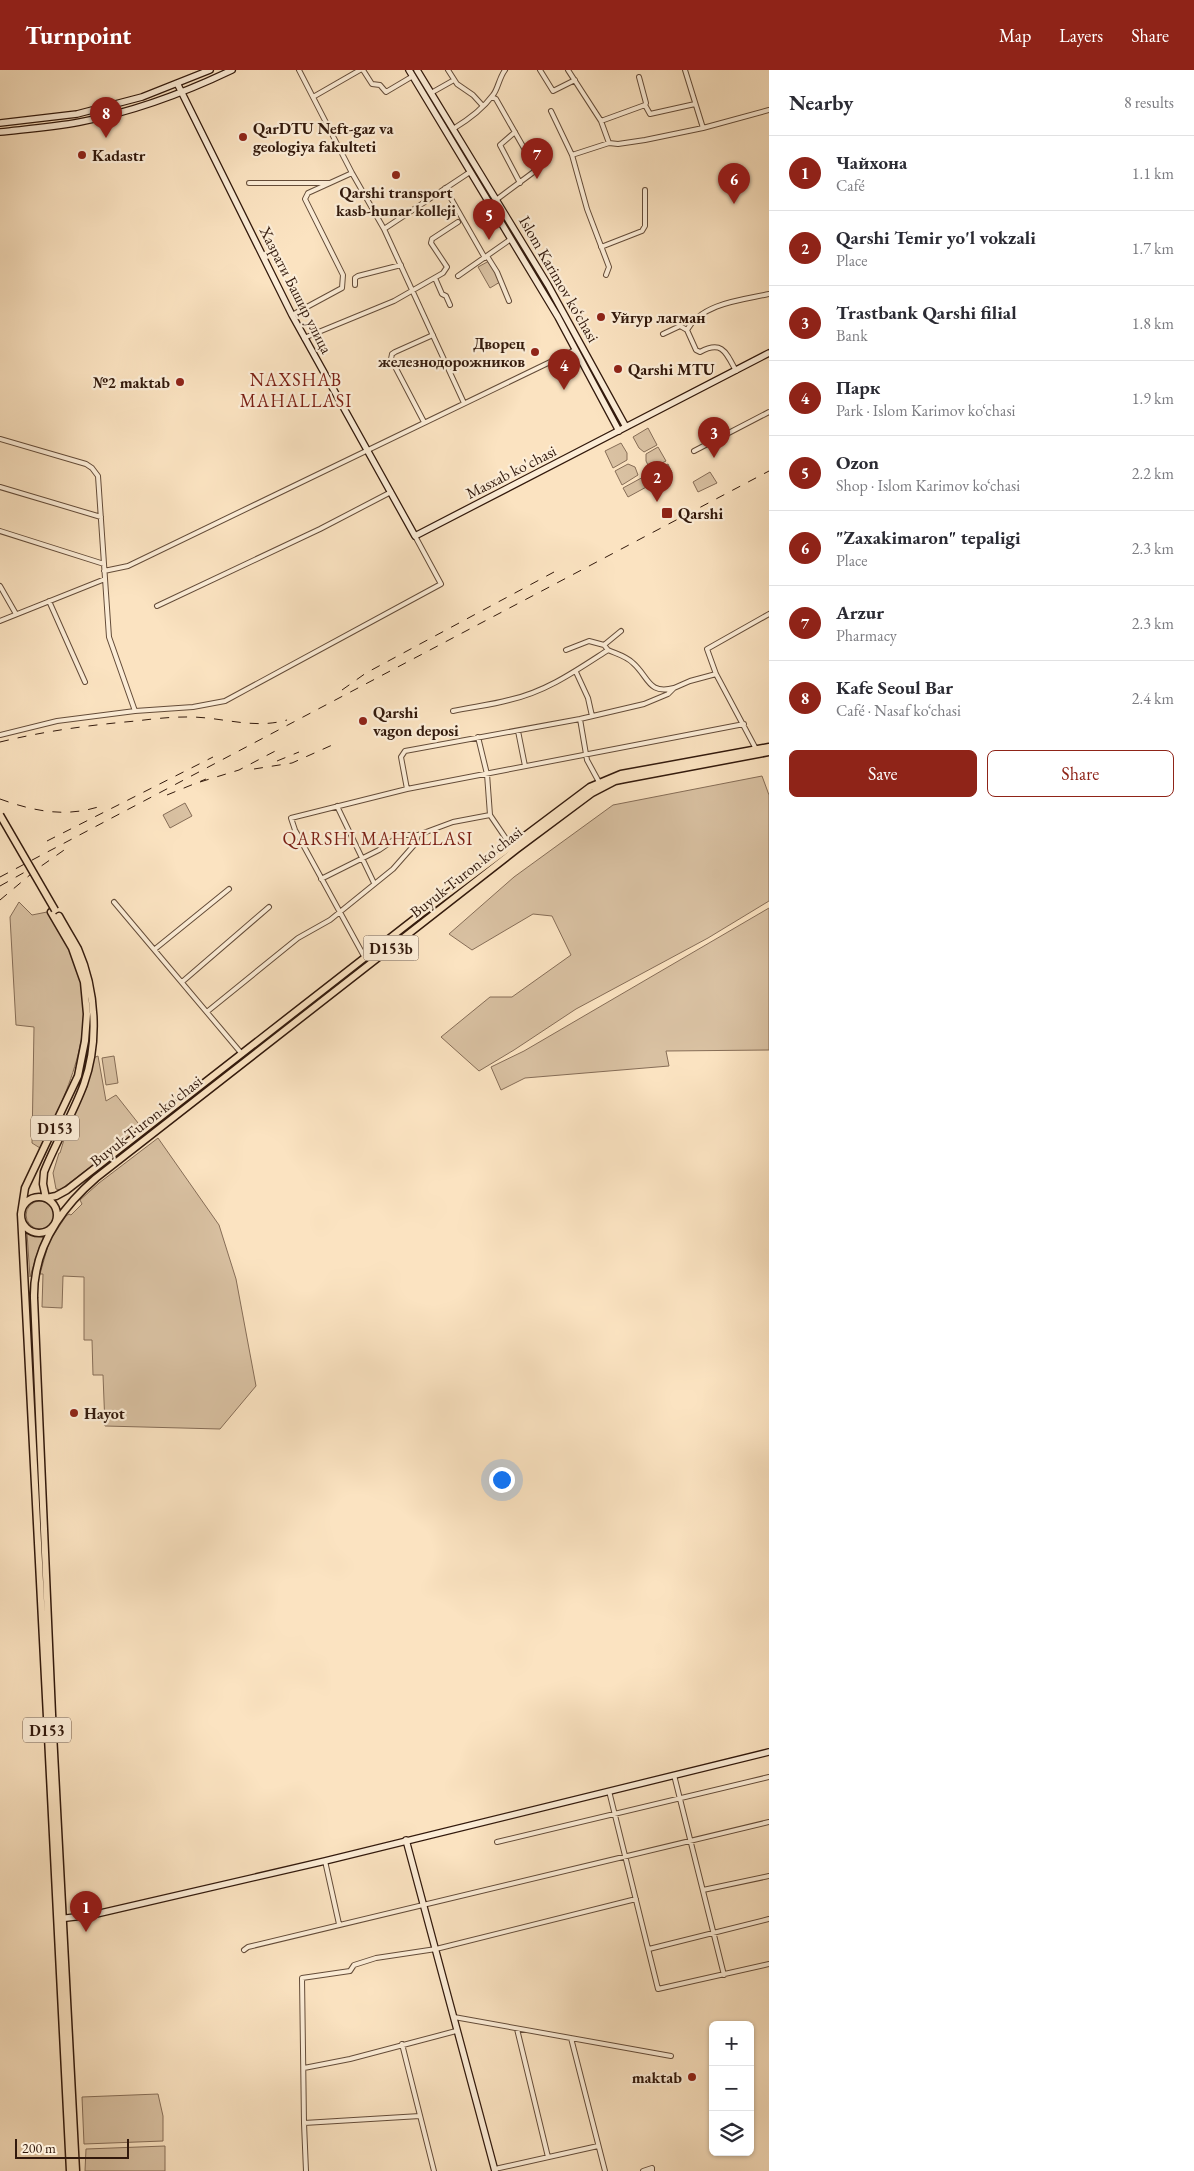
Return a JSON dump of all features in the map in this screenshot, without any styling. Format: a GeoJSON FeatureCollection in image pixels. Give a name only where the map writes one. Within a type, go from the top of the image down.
{"type":"FeatureCollection","features":[{"type":"Feature","properties":{"kind":"main road","name":"Buyuk Turon ko'chasi"},"geometry":{"type":"LineString","coordinates":[[46,1198],[56,1196],[67,1190],[422,913],[599,782],[621,774],[769,746]]}},
{"type":"Feature","properties":{"kind":"main road","name":"Buyuk Turon ko'chasi"},"geometry":{"type":"LineString","coordinates":[[55,1224],[68,1205],[96,1178],[517,849],[598,790],[625,778],[769,752]]}},
{"type":"Feature","properties":{"kind":"main road","name":"D153"},"geometry":{"type":"LineString","coordinates":[[0,814],[72,948],[84,982],[87,1014],[85,1041],[78,1076],[25,1188],[21,1214],[59,1919],[76,2171]]}},
{"type":"Feature","properties":{"kind":"main road","name":"D153"},"geometry":{"type":"LineString","coordinates":[[0,823],[77,948],[87,975],[92,1004],[93,1029],[91,1053],[85,1082],[44,1172],[42,1184],[46,1198],[57,1208],[55,1224],[38,1262],[33,1280],[70,2171]]}},
{"type":"Feature","properties":{"kind":"main road"},"geometry":{"type":"LineString","coordinates":[[46,1198],[40,1196],[30,1199],[22,1208],[21,1214],[25,1225],[34,1232],[46,1231],[55,1224]]}},
{"type":"Feature","properties":{"kind":"street"},"geometry":{"type":"LineString","coordinates":[[0,123],[77,114],[142,97],[210,70]]}},
{"type":"Feature","properties":{"kind":"street"},"geometry":{"type":"LineString","coordinates":[[0,132],[81,122],[132,109],[182,92],[232,70]]}},
{"type":"Feature","properties":{"kind":"street"},"geometry":{"type":"LineString","coordinates":[[299,70],[352,173],[384,229],[464,403]]}},
{"type":"Feature","properties":{"kind":"street"},"geometry":{"type":"LineString","coordinates":[[313,97],[361,70],[372,84],[380,85],[386,92],[413,76]]}},
{"type":"Feature","properties":{"kind":"street","name":"Islom Karimov ko‘chasi"},"geometry":{"type":"LineString","coordinates":[[409,70],[511,239],[619,431]]}},
{"type":"Feature","properties":{"kind":"street","name":"Islom Karimov ko‘chasi"},"geometry":{"type":"LineString","coordinates":[[417,70],[556,300],[626,427]]}},
{"type":"Feature","properties":{"kind":"street"},"geometry":{"type":"LineString","coordinates":[[448,70],[457,84],[473,95],[483,106]]}},
{"type":"Feature","properties":{"kind":"street"},"geometry":{"type":"LineString","coordinates":[[453,129],[478,113],[492,97],[498,80],[505,70]]}},
{"type":"Feature","properties":{"kind":"street"},"geometry":{"type":"LineString","coordinates":[[540,70],[554,91],[575,80]]}},
{"type":"Feature","properties":{"kind":"street"},"geometry":{"type":"LineString","coordinates":[[568,70],[601,121],[609,143]]}},
{"type":"Feature","properties":{"kind":"street"},"geometry":{"type":"LineString","coordinates":[[685,70],[703,128]]}},
{"type":"Feature","properties":{"kind":"street"},"geometry":{"type":"LineString","coordinates":[[639,77],[645,105],[650,114],[695,104]]}},
{"type":"Feature","properties":{"kind":"street"},"geometry":{"type":"LineString","coordinates":[[431,93],[454,80]]}},
{"type":"Feature","properties":{"kind":"street","name":"Хазрати Башир улица"},"geometry":{"type":"LineString","coordinates":[[135,710],[193,707],[225,700],[442,584],[304,338],[177,83]]}},
{"type":"Feature","properties":{"kind":"street"},"geometry":{"type":"LineString","coordinates":[[488,200],[495,198],[520,183],[535,171],[496,99],[492,97]]}},
{"type":"Feature","properties":{"kind":"street"},"geometry":{"type":"LineString","coordinates":[[601,121],[645,105]]}},
{"type":"Feature","properties":{"kind":"street"},"geometry":{"type":"LineString","coordinates":[[572,155],[609,143],[618,144],[645,140],[703,128],[769,110]]}},
{"type":"Feature","properties":{"kind":"street"},"geometry":{"type":"LineString","coordinates":[[551,111],[572,155],[600,247],[609,267],[606,275]]}},
{"type":"Feature","properties":{"kind":"street"},"geometry":{"type":"LineString","coordinates":[[515,132],[500,145],[520,183]]}},
{"type":"Feature","properties":{"kind":"street"},"geometry":{"type":"LineString","coordinates":[[384,229],[470,172]]}},
{"type":"Feature","properties":{"kind":"street"},"geometry":{"type":"LineString","coordinates":[[292,315],[342,288],[343,275],[305,199],[308,193],[352,173]]}},
{"type":"Feature","properties":{"kind":"street"},"geometry":{"type":"LineString","coordinates":[[249,183],[331,183]]}},
{"type":"Feature","properties":{"kind":"street"},"geometry":{"type":"LineString","coordinates":[[445,188],[486,257],[509,301]]}},
{"type":"Feature","properties":{"kind":"street"},"geometry":{"type":"LineString","coordinates":[[600,247],[642,231],[645,226],[645,190]]}},
{"type":"Feature","properties":{"kind":"street"},"geometry":{"type":"LineString","coordinates":[[304,338],[344,320],[364,314],[443,273],[447,267],[431,243],[432,239],[458,222]]}},
{"type":"Feature","properties":{"kind":"street"},"geometry":{"type":"LineString","coordinates":[[458,276],[511,239]]}},
{"type":"Feature","properties":{"kind":"street"},"geometry":{"type":"LineString","coordinates":[[355,285],[358,276],[401,265]]}},
{"type":"Feature","properties":{"kind":"street"},"geometry":{"type":"LineString","coordinates":[[435,278],[442,294],[446,296],[450,305]]}},
{"type":"Feature","properties":{"kind":"street"},"geometry":{"type":"LineString","coordinates":[[687,330],[697,318],[720,306],[769,294]]}},
{"type":"Feature","properties":{"kind":"street"},"geometry":{"type":"LineString","coordinates":[[663,334],[680,326],[687,330],[696,350],[700,352],[716,346],[727,354],[736,370]]}},
{"type":"Feature","properties":{"kind":"street"},"geometry":{"type":"LineString","coordinates":[[424,422],[391,359],[392,354],[395,352],[433,335]]}},
{"type":"Feature","properties":{"kind":"street"},"geometry":{"type":"LineString","coordinates":[[104,571],[128,566],[575,350]]}},
{"type":"Feature","properties":{"kind":"street"},"geometry":{"type":"LineString","coordinates":[[626,427],[769,354]]}},
{"type":"Feature","properties":{"kind":"street"},"geometry":{"type":"LineString","coordinates":[[694,451],[769,412]]}},
{"type":"Feature","properties":{"kind":"street","name":"Masxab ko'chasi"},"geometry":{"type":"LineString","coordinates":[[415,536],[626,427]]}},
{"type":"Feature","properties":{"kind":"street"},"geometry":{"type":"LineString","coordinates":[[0,439],[86,464],[98,476],[109,637],[135,710],[57,721],[0,735]]}},
{"type":"Feature","properties":{"kind":"street"},"geometry":{"type":"LineString","coordinates":[[0,487],[101,517]]}},
{"type":"Feature","properties":{"kind":"street"},"geometry":{"type":"LineString","coordinates":[[157,606],[231,569],[320,529],[391,492]]}},
{"type":"Feature","properties":{"kind":"street"},"geometry":{"type":"LineString","coordinates":[[0,531],[104,564]]}},
{"type":"Feature","properties":{"kind":"street"},"geometry":{"type":"LineString","coordinates":[[0,621],[105,579]]}},
{"type":"Feature","properties":{"kind":"street"},"geometry":{"type":"LineString","coordinates":[[0,586],[16,614]]}},
{"type":"Feature","properties":{"kind":"street"},"geometry":{"type":"LineString","coordinates":[[49,601],[85,682]]}},
{"type":"Feature","properties":{"kind":"street"},"geometry":{"type":"LineString","coordinates":[[756,749],[716,674],[707,650],[769,614]]}},
{"type":"Feature","properties":{"kind":"street"},"geometry":{"type":"LineString","coordinates":[[604,645],[621,631]]}},
{"type":"Feature","properties":{"kind":"street"},"geometry":{"type":"LineString","coordinates":[[566,650],[589,641],[604,645],[608,650],[634,664],[654,688],[664,691],[716,674]]}},
{"type":"Feature","properties":{"kind":"street"},"geometry":{"type":"LineString","coordinates":[[452,711],[511,700],[555,683],[576,672],[608,650]]}},
{"type":"Feature","properties":{"kind":"street"},"geometry":{"type":"LineString","coordinates":[[576,672],[588,698],[592,716]]}},
{"type":"Feature","properties":{"kind":"street"},"geometry":{"type":"LineString","coordinates":[[407,789],[401,757],[403,752],[580,719],[644,704],[668,694],[674,688]]}},
{"type":"Feature","properties":{"kind":"street"},"geometry":{"type":"LineString","coordinates":[[580,719],[587,760],[599,782]]}},
{"type":"Feature","properties":{"kind":"street"},"geometry":{"type":"LineString","coordinates":[[367,967],[291,818],[407,789],[744,724]]}},
{"type":"Feature","properties":{"kind":"street"},"geometry":{"type":"LineString","coordinates":[[518,731],[525,766]]}},
{"type":"Feature","properties":{"kind":"street"},"geometry":{"type":"LineString","coordinates":[[478,737],[487,774],[490,815],[511,846]]}},
{"type":"Feature","properties":{"kind":"street"},"geometry":{"type":"LineString","coordinates":[[337,806],[374,883]]}},
{"type":"Feature","properties":{"kind":"street"},"geometry":{"type":"LineString","coordinates":[[321,879],[379,850],[400,835],[418,835],[453,822],[490,815]]}},
{"type":"Feature","properties":{"kind":"street"},"geometry":{"type":"LineString","coordinates":[[208,1011],[298,938],[339,912],[393,869],[415,844],[418,835]]}},
{"type":"Feature","properties":{"kind":"street"},"geometry":{"type":"LineString","coordinates":[[155,949],[230,889]]}},
{"type":"Feature","properties":{"kind":"street"},"geometry":{"type":"LineString","coordinates":[[114,902],[208,1011],[242,1054]]}},
{"type":"Feature","properties":{"kind":"street"},"geometry":{"type":"LineString","coordinates":[[182,982],[269,907]]}},
{"type":"Feature","properties":{"kind":"street"},"geometry":{"type":"LineString","coordinates":[[59,1919],[92,1915],[325,1861],[769,1752]]}},
{"type":"Feature","properties":{"kind":"street"},"geometry":{"type":"LineString","coordinates":[[674,1775],[724,1975]]}},
{"type":"Feature","properties":{"kind":"street"},"geometry":{"type":"LineString","coordinates":[[497,1842],[769,1777]]}},
{"type":"Feature","properties":{"kind":"street"},"geometry":{"type":"LineString","coordinates":[[609,1791],[658,1989],[769,1964]]}},
{"type":"Feature","properties":{"kind":"street"},"geometry":{"type":"LineString","coordinates":[[244,1950],[248,1947],[339,1924],[692,1842],[769,1822]]}},
{"type":"Feature","properties":{"kind":"street"},"geometry":{"type":"LineString","coordinates":[[406,1840],[495,2170],[598,2146]]}},
{"type":"Feature","properties":{"kind":"street"},"geometry":{"type":"LineString","coordinates":[[325,1861],[339,1924]]}},
{"type":"Feature","properties":{"kind":"street"},"geometry":{"type":"LineString","coordinates":[[703,1890],[769,1876]]}},
{"type":"Feature","properties":{"kind":"street"},"geometry":{"type":"LineString","coordinates":[[306,2171],[302,1978],[350,1971],[354,1965],[376,1958],[436,1949],[636,1899]]}},
{"type":"Feature","properties":{"kind":"street"},"geometry":{"type":"LineString","coordinates":[[649,1949],[769,1919]]}},
{"type":"Feature","properties":{"kind":"street"},"geometry":{"type":"LineString","coordinates":[[454,2017],[671,2056]]}},
{"type":"Feature","properties":{"kind":"street"},"geometry":{"type":"LineString","coordinates":[[517,2029],[548,2157]]}},
{"type":"Feature","properties":{"kind":"street"},"geometry":{"type":"LineString","coordinates":[[304,2068],[350,2059],[456,2031]]}},
{"type":"Feature","properties":{"kind":"street"},"geometry":{"type":"LineString","coordinates":[[572,2038],[605,2171]]}},
{"type":"Feature","properties":{"kind":"street"},"geometry":{"type":"LineString","coordinates":[[402,2044],[434,2171]]}},
{"type":"Feature","properties":{"kind":"street"},"geometry":{"type":"LineString","coordinates":[[304,2123],[420,2116]]}},
{"type":"Feature","properties":{"kind":"street"},"geometry":{"type":"LineString","coordinates":[[643,2171],[652,2168],[652,2171]]}},
{"type":"Feature","properties":{"kind":"shaded area"},"geometry":{"type":"Polygon","coordinates":[[[489,261],[500,282],[490,288],[478,267],[489,261]]]}},
{"type":"Feature","properties":{"kind":"shaded area"},"geometry":{"type":"Polygon","coordinates":[[[648,428],[657,445],[644,452],[639,448],[633,437],[648,428]]]}},
{"type":"Feature","properties":{"kind":"shaded area"},"geometry":{"type":"Polygon","coordinates":[[[621,443],[627,453],[627,460],[613,468],[605,451],[621,443]]]}},
{"type":"Feature","properties":{"kind":"shaded area"},"geometry":{"type":"Polygon","coordinates":[[[658,447],[666,461],[650,469],[646,461],[646,454],[658,447]]]}},
{"type":"Feature","properties":{"kind":"shaded area"},"geometry":{"type":"Polygon","coordinates":[[[628,464],[635,467],[638,475],[622,485],[615,471],[628,464]]]}},
{"type":"Feature","properties":{"kind":"shaded area"},"geometry":{"type":"Polygon","coordinates":[[[668,464],[672,473],[652,484],[647,475],[668,464]]]}},
{"type":"Feature","properties":{"kind":"shaded area"},"geometry":{"type":"Polygon","coordinates":[[[710,472],[717,483],[698,492],[693,482],[710,472]]]}},
{"type":"Feature","properties":{"kind":"shaded area"},"geometry":{"type":"Polygon","coordinates":[[[645,476],[650,485],[628,497],[623,488],[645,476]]]}},
{"type":"Feature","properties":{"kind":"shaded area"},"geometry":{"type":"Polygon","coordinates":[[[762,776],[769,795],[769,901],[708,938],[576,1009],[479,1071],[441,1037],[490,997],[512,997],[571,955],[552,916],[533,914],[472,950],[449,934],[514,877],[613,805],[762,776]]]}},
{"type":"Feature","properties":{"kind":"shaded area"},"geometry":{"type":"Polygon","coordinates":[[[185,803],[192,816],[170,828],[163,815],[185,803]]]}},
{"type":"Feature","properties":{"kind":"shaded area"},"geometry":{"type":"Polygon","coordinates":[[[19,902],[32,915],[47,912],[72,955],[80,980],[84,1005],[83,1030],[71,1078],[40,1148],[32,1143],[34,1027],[16,1025],[10,917],[19,902]]]}},
{"type":"Feature","properties":{"kind":"shaded area"},"geometry":{"type":"Polygon","coordinates":[[[769,908],[769,1050],[666,1051],[669,1066],[525,1078],[501,1090],[491,1067],[524,1051],[769,908]]]}},
{"type":"Feature","properties":{"kind":"shaded area"},"geometry":{"type":"Polygon","coordinates":[[[98,1056],[106,1101],[116,1095],[142,1128],[60,1190],[56,1189],[53,1173],[59,1153],[87,1087],[93,1058],[98,1056]]]}},
{"type":"Feature","properties":{"kind":"shaded area"},"geometry":{"type":"Polygon","coordinates":[[[114,1056],[118,1083],[106,1085],[102,1058],[114,1056]]]}},
{"type":"Feature","properties":{"kind":"shaded area"},"geometry":{"type":"Polygon","coordinates":[[[158,1138],[219,1225],[236,1279],[256,1386],[220,1429],[105,1426],[103,1375],[93,1375],[92,1340],[84,1340],[84,1277],[63,1276],[62,1308],[42,1307],[43,1274],[40,1274],[49,1242],[66,1216],[71,1215],[82,1204],[80,1200],[99,1183],[158,1138]]]}},
{"type":"Feature","properties":{"kind":"shaded area"},"geometry":{"type":"Polygon","coordinates":[[[40,1201],[50,1205],[54,1215],[50,1225],[40,1229],[30,1225],[26,1215],[30,1205],[40,1201]]]}},
{"type":"Feature","properties":{"kind":"shaded area"},"geometry":{"type":"Polygon","coordinates":[[[27,1233],[45,1235],[30,1277],[27,1233]]]}},
{"type":"Feature","properties":{"kind":"shaded area"},"geometry":{"type":"Polygon","coordinates":[[[158,2094],[163,2116],[163,2141],[84,2144],[82,2097],[158,2094]]]}},
{"type":"Feature","properties":{"kind":"shaded area"},"geometry":{"type":"Polygon","coordinates":[[[165,2146],[165,2171],[85,2171],[86,2149],[165,2146]]]}},
{"type":"Feature","properties":{"kind":"railway"},"geometry":{"type":"LineString","coordinates":[[0,877],[769,471]]}},
{"type":"Feature","properties":{"kind":"railway"},"geometry":{"type":"LineString","coordinates":[[342,690],[366,673],[554,572]]}},
{"type":"Feature","properties":{"kind":"railway"},"geometry":{"type":"LineString","coordinates":[[0,742],[102,724],[179,717],[198,717],[261,724],[287,720]]}},
{"type":"Feature","properties":{"kind":"railway"},"geometry":{"type":"LineString","coordinates":[[254,769],[292,763],[339,742]]}},
{"type":"Feature","properties":{"kind":"railway"},"geometry":{"type":"LineString","coordinates":[[200,782],[239,770],[281,748]]}},
{"type":"Feature","properties":{"kind":"railway"},"geometry":{"type":"LineString","coordinates":[[277,761],[299,752]]}},
{"type":"Feature","properties":{"kind":"railway"},"geometry":{"type":"LineString","coordinates":[[47,841],[213,757]]}},
{"type":"Feature","properties":{"kind":"railway"},"geometry":{"type":"LineString","coordinates":[[167,795],[206,779]]}},
{"type":"Feature","properties":{"kind":"railway"},"geometry":{"type":"LineString","coordinates":[[0,799],[52,812],[78,811],[104,805]]}},
{"type":"Feature","properties":{"kind":"railway"},"geometry":{"type":"LineString","coordinates":[[0,900],[37,869],[67,848]]}},
{"type":"Feature","properties":{"kind":"railway"},"geometry":{"type":"LineString","coordinates":[[0,886],[25,872]]}},
{"type":"Feature","properties":{"kind":"place","name":"QarDTU Neft-gaz va geologiya fakulteti"},"geometry":{"type":"Point","coordinates":[243,137]}},
{"type":"Feature","properties":{"kind":"place","name":"Kafe Seoul Bar"},"geometry":{"type":"Point","coordinates":[106,138]}},
{"type":"Feature","properties":{"kind":"place","name":"Kadastr"},"geometry":{"type":"Point","coordinates":[82,155]}},
{"type":"Feature","properties":{"kind":"place","name":"Qarshi transport kasb-hunar kolleji"},"geometry":{"type":"Point","coordinates":[396,175]}},
{"type":"Feature","properties":{"kind":"place","name":"Arzur"},"geometry":{"type":"Point","coordinates":[537,179]}},
{"type":"Feature","properties":{"kind":"place","name":"\"Zaxakimaron\" tepaligi"},"geometry":{"type":"Point","coordinates":[734,204]}},
{"type":"Feature","properties":{"kind":"place","name":"Ozon"},"geometry":{"type":"Point","coordinates":[489,240]}},
{"type":"Feature","properties":{"kind":"place","name":"Уйгур лагман"},"geometry":{"type":"Point","coordinates":[601,317]}},
{"type":"Feature","properties":{"kind":"place","name":"Дворец железнодорожников"},"geometry":{"type":"Point","coordinates":[535,352]}},
{"type":"Feature","properties":{"kind":"place","name":"Qarshi MTU"},"geometry":{"type":"Point","coordinates":[618,369]}},
{"type":"Feature","properties":{"kind":"place","name":"№2 maktab"},"geometry":{"type":"Point","coordinates":[180,382]}},
{"type":"Feature","properties":{"kind":"place","name":"Парк"},"geometry":{"type":"Point","coordinates":[564,390]}},
{"type":"Feature","properties":{"kind":"place","name":"Trastbank Qarshi filial"},"geometry":{"type":"Point","coordinates":[714,458]}},
{"type":"Feature","properties":{"kind":"place","name":"Qarshi Temir yo'l vokzali"},"geometry":{"type":"Point","coordinates":[657,502]}},
{"type":"Feature","properties":{"kind":"place","name":"Qarshi"},"geometry":{"type":"Point","coordinates":[667,513]}},
{"type":"Feature","properties":{"kind":"place","name":"Qarshi vagon deposi"},"geometry":{"type":"Point","coordinates":[363,721]}},
{"type":"Feature","properties":{"kind":"place","name":"Hayot"},"geometry":{"type":"Point","coordinates":[74,1413]}},
{"type":"Feature","properties":{"kind":"place","name":"Чайхона"},"geometry":{"type":"Point","coordinates":[86,1932]}},
{"type":"Feature","properties":{"kind":"place","name":"maktab"},"geometry":{"type":"Point","coordinates":[692,2077]}},
{"type":"Feature","properties":{"kind":"district","name":"NAXSHAB MAHALLASI"},"geometry":{"type":"Point","coordinates":[296,389]}},
{"type":"Feature","properties":{"kind":"district","name":"QARSHI MAHALLASI"},"geometry":{"type":"Point","coordinates":[378,838]}}]}
